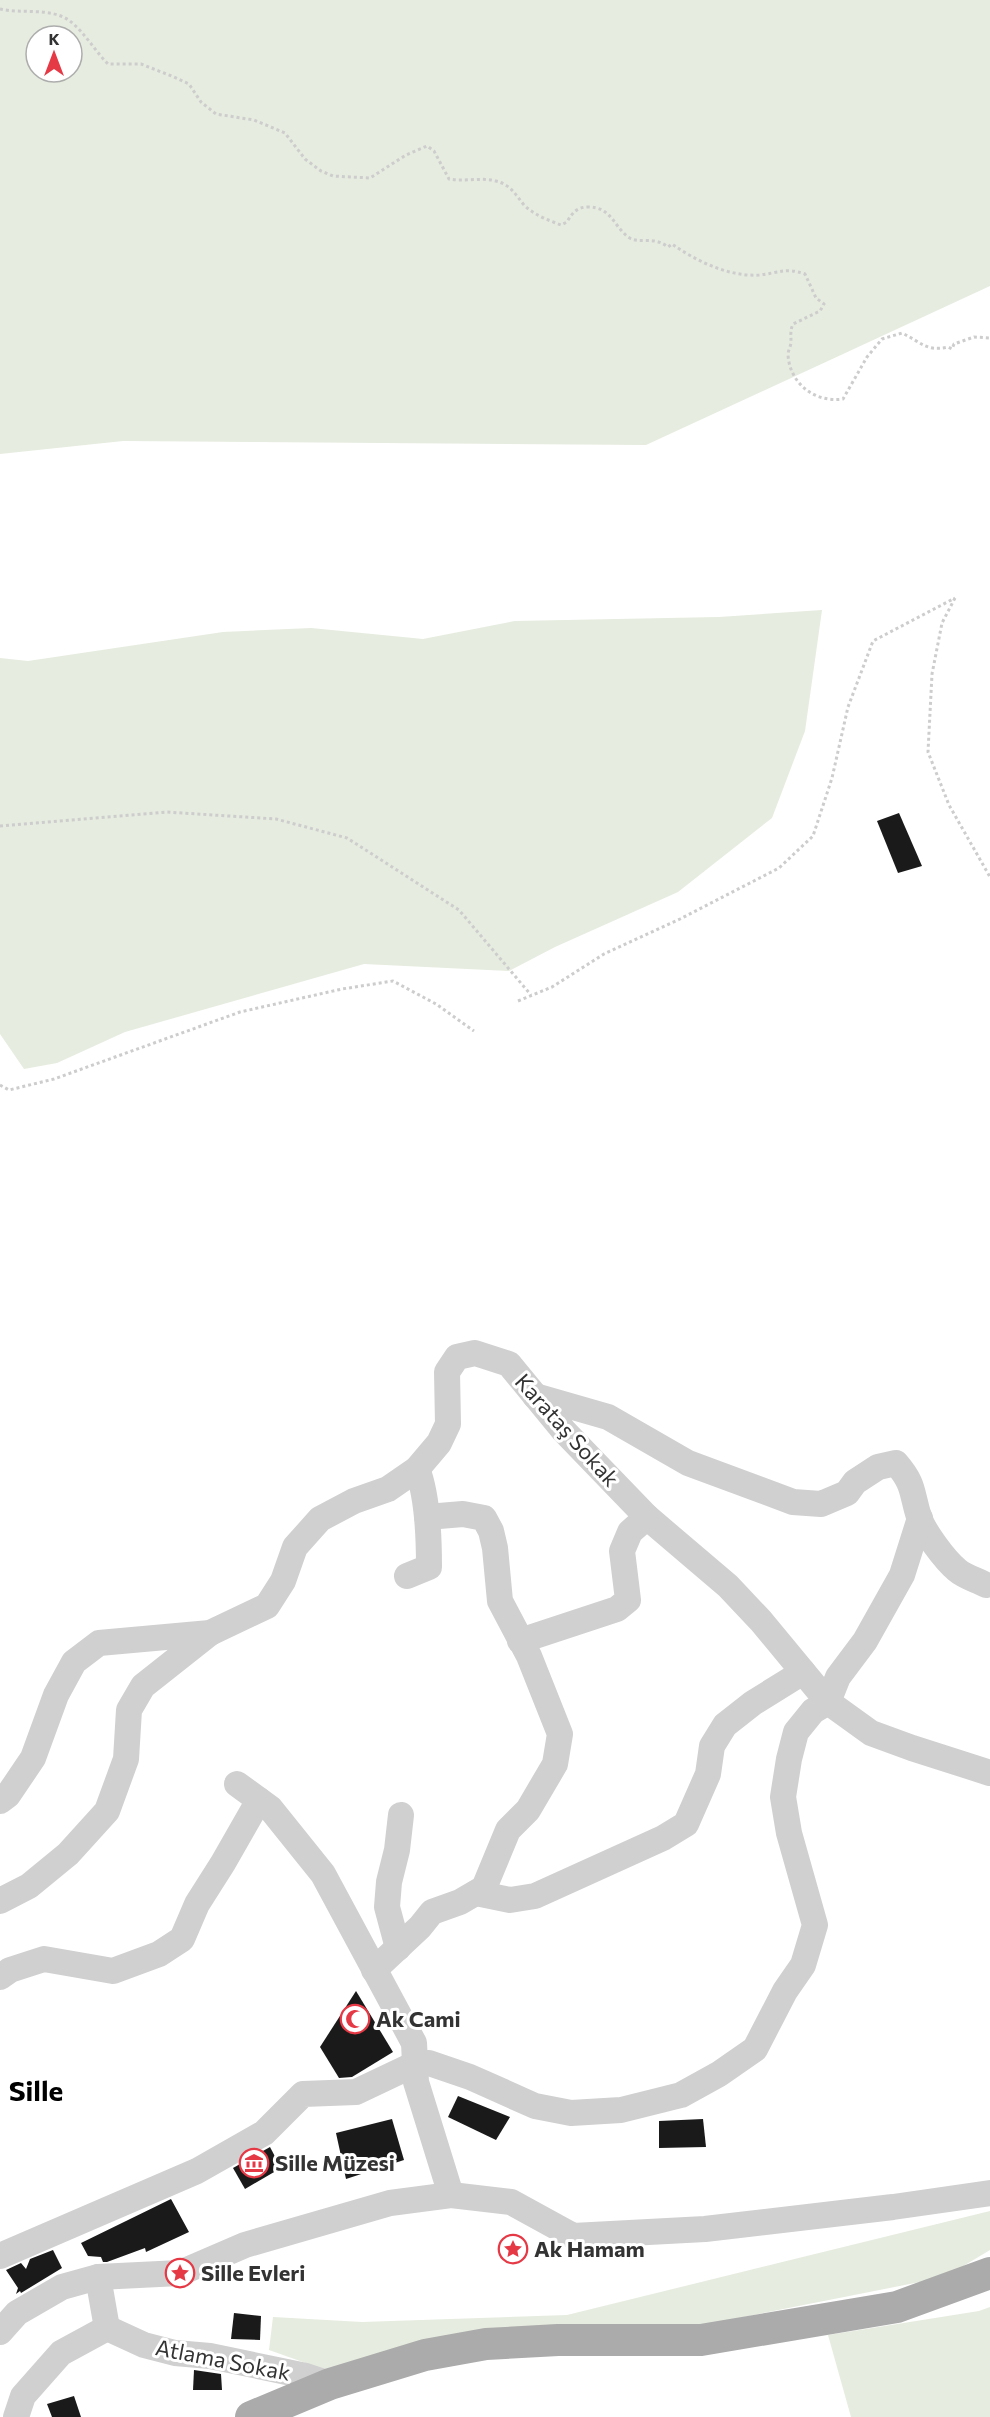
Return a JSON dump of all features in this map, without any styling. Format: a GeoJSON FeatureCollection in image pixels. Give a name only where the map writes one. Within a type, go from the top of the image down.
{"type":"FeatureCollection","features":[{"type":"Feature","properties":{"kind":"main road"},"geometry":{"type":"LineString","coordinates":[[251,2417],[330,2384],[425,2355],[486,2344],[558,2340],[701,2340],[897,2307],[990,2273]]}},
{"type":"Feature","properties":{"kind":"street","name":"Karataş Sokak"},"geometry":{"type":"LineString","coordinates":[[0,1801],[8,1795],[33,1758],[56,1695],[74,1662],[99,1643],[210,1632],[267,1606],[283,1581],[295,1547],[320,1519],[354,1501],[388,1489],[417,1469],[439,1443],[448,1424],[447,1372],[457,1357],[475,1353],[509,1364],[564,1431],[647,1517],[728,1586],[761,1621],[828,1702],[871,1733],[912,1749],[990,1773]]}},
{"type":"Feature","properties":{"kind":"street"},"geometry":{"type":"LineString","coordinates":[[535,1396],[608,1417],[688,1463],[793,1502],[821,1504],[847,1493],[855,1482],[878,1467],[896,1463],[908,1477],[920,1518],[931,1538],[957,1571],[986,1585]]}},
{"type":"Feature","properties":{"kind":"street"},"geometry":{"type":"LineString","coordinates":[[407,1576],[429,1567],[427,1517],[422,1481],[417,1469]]}},
{"type":"Feature","properties":{"kind":"street"},"geometry":{"type":"LineString","coordinates":[[374,1970],[420,1927],[432,1912],[460,1902],[484,1888],[508,1830],[528,1810],[555,1764],[560,1734],[529,1656],[500,1601],[495,1548],[491,1531],[484,1518],[463,1514],[427,1517]]}},
{"type":"Feature","properties":{"kind":"street"},"geometry":{"type":"LineString","coordinates":[[520,1641],[617,1609],[628,1600],[622,1551],[630,1532],[647,1517]]}},
{"type":"Feature","properties":{"kind":"street"},"geometry":{"type":"LineString","coordinates":[[0,2256],[197,2171],[264,2133],[303,2094],[356,2092],[415,2064],[429,2063],[470,2077],[535,2106],[571,2113],[621,2110],[681,2095],[719,2074],[755,2049],[785,1991],[803,1965],[815,1925],[789,1833],[783,1797],[796,1732],[813,1711],[828,1702],[838,1677],[865,1641],[903,1575],[920,1518]]}},
{"type":"Feature","properties":{"kind":"street"},"geometry":{"type":"LineString","coordinates":[[0,1907],[68,1854],[107,1811],[126,1759],[129,1710],[143,1686],[210,1632]]}},
{"type":"Feature","properties":{"kind":"street"},"geometry":{"type":"LineString","coordinates":[[476,1893],[510,1900],[535,1896],[663,1838],[686,1824],[708,1774],[712,1746],[725,1725],[753,1703],[803,1672]]}},
{"type":"Feature","properties":{"kind":"street"},"geometry":{"type":"LineString","coordinates":[[237,1784],[270,1808],[323,1874],[414,2043],[416,2082],[451,2195]]}},
{"type":"Feature","properties":{"kind":"street"},"geometry":{"type":"LineString","coordinates":[[0,1977],[10,1970],[44,1959],[113,1971],[159,1954],[182,1939],[197,1904],[259,1800]]}},
{"type":"Feature","properties":{"kind":"street"},"geometry":{"type":"LineString","coordinates":[[398,1948],[387,1907],[401,1815]]}},
{"type":"Feature","properties":{"kind":"street"},"geometry":{"type":"LineString","coordinates":[[0,2332],[17,2313],[62,2288],[98,2277],[180,2273],[245,2245],[390,2203],[451,2195],[511,2202],[573,2236],[705,2229],[990,2193]]}},
{"type":"Feature","properties":{"kind":"street"},"geometry":{"type":"LineString","coordinates":[[16,2417],[23,2396],[61,2353],[107,2328],[98,2277]]}},
{"type":"Feature","properties":{"kind":"street","name":"Atlama Sokak"},"geometry":{"type":"LineString","coordinates":[[107,2328],[144,2345],[175,2353],[210,2356],[306,2376],[330,2384]]}},
{"type":"Feature","properties":{"kind":"path"},"geometry":{"type":"LineString","coordinates":[[0,9],[54,15],[68,20],[88,39],[108,64],[141,64],[189,84],[201,102],[216,114],[254,120],[285,133],[304,159],[333,176],[370,178],[406,155],[427,146],[434,151],[449,179],[463,182],[494,180],[515,190],[524,204],[536,214],[561,225],[567,222],[573,212],[582,207],[596,207],[607,211],[628,237],[637,240],[660,241],[668,248],[672,244],[687,254],[728,273],[762,274],[791,269],[805,273],[816,298],[824,304],[820,311],[793,324],[789,334],[792,344],[788,353],[792,372],[802,388],[824,399],[843,399],[862,364],[882,339],[902,333],[921,345],[935,350],[948,347],[952,349],[954,344],[974,336],[990,338]]}},
{"type":"Feature","properties":{"kind":"path"},"geometry":{"type":"LineString","coordinates":[[518,1001],[552,987],[604,954],[680,919],[779,868],[788,860],[813,836],[831,778],[848,708],[873,641],[955,598],[942,623],[932,674],[928,752],[949,805],[990,877]]}},
{"type":"Feature","properties":{"kind":"path"},"geometry":{"type":"LineString","coordinates":[[0,826],[166,812],[276,819],[347,838],[459,910],[531,995]]}},
{"type":"Feature","properties":{"kind":"path"},"geometry":{"type":"LineString","coordinates":[[0,1084],[9,1090],[54,1079],[240,1012],[342,988],[393,981],[436,1004],[474,1031]]}},
{"type":"Feature","properties":{"kind":"shaded area"},"geometry":{"type":"Polygon","coordinates":[[[0,0],[990,0],[990,286],[646,445],[123,441],[0,454],[0,0]]]}},
{"type":"Feature","properties":{"kind":"shaded area"},"geometry":{"type":"Polygon","coordinates":[[[822,610],[805,731],[772,818],[678,892],[555,947],[509,971],[364,964],[125,1032],[57,1063],[24,1069],[0,1034],[0,658],[28,661],[223,632],[311,628],[423,639],[515,621],[719,617],[822,610]]]}},
{"type":"Feature","properties":{"kind":"shaded area"},"geometry":{"type":"Polygon","coordinates":[[[990,2211],[990,2250],[945,2277],[698,2326],[331,2372],[269,2350],[273,2317],[362,2322],[567,2315],[990,2211]]]}},
{"type":"Feature","properties":{"kind":"shaded area"},"geometry":{"type":"Polygon","coordinates":[[[990,2307],[990,2417],[851,2417],[828,2335],[979,2311],[990,2307]]]}},
{"type":"Feature","properties":{"kind":"building"},"geometry":{"type":"Polygon","coordinates":[[[899,813],[922,866],[898,873],[877,821],[899,813]]]}},
{"type":"Feature","properties":{"kind":"building","name":"Ak Cami"},"geometry":{"type":"Polygon","coordinates":[[[356,1991],[393,2052],[352,2077],[339,2078],[320,2047],[356,1991]]]}},
{"type":"Feature","properties":{"kind":"building"},"geometry":{"type":"Polygon","coordinates":[[[458,2096],[510,2117],[496,2140],[448,2117],[458,2096]]]}},
{"type":"Feature","properties":{"kind":"building"},"geometry":{"type":"Polygon","coordinates":[[[392,2119],[404,2160],[346,2179],[336,2133],[392,2119]]]}},
{"type":"Feature","properties":{"kind":"building"},"geometry":{"type":"Polygon","coordinates":[[[703,2119],[706,2147],[659,2148],[659,2121],[703,2119]]]}},
{"type":"Feature","properties":{"kind":"building","name":"Sille Müzesi"},"geometry":{"type":"Polygon","coordinates":[[[270,2147],[281,2168],[245,2189],[233,2168],[270,2147]]]}},
{"type":"Feature","properties":{"kind":"building"},"geometry":{"type":"Polygon","coordinates":[[[171,2199],[189,2232],[146,2252],[145,2248],[107,2262],[103,2262],[101,2257],[88,2256],[81,2243],[171,2199]]]}},
{"type":"Feature","properties":{"kind":"building"},"geometry":{"type":"Polygon","coordinates":[[[53,2250],[62,2268],[16,2294],[18,2288],[6,2270],[21,2263],[26,2269],[30,2259],[53,2250]]]}},
{"type":"Feature","properties":{"kind":"building"},"geometry":{"type":"Polygon","coordinates":[[[234,2313],[261,2316],[260,2340],[231,2339],[234,2313]]]}},
{"type":"Feature","properties":{"kind":"building"},"geometry":{"type":"Polygon","coordinates":[[[194,2370],[221,2374],[222,2390],[193,2390],[194,2370]]]}},
{"type":"Feature","properties":{"kind":"building"},"geometry":{"type":"Polygon","coordinates":[[[74,2396],[81,2417],[52,2417],[47,2404],[74,2396]]]}},
{"type":"Feature","properties":{"kind":"place","name":"Ak Cami"},"geometry":{"type":"Point","coordinates":[355,2019]}},
{"type":"Feature","properties":{"kind":"place","name":"Sille Müzesi"},"geometry":{"type":"Point","coordinates":[254,2163]}},
{"type":"Feature","properties":{"kind":"place","name":"Ak Hamam"},"geometry":{"type":"Point","coordinates":[513,2249]}},
{"type":"Feature","properties":{"kind":"place","name":"Sille Evleri"},"geometry":{"type":"Point","coordinates":[180,2273]}},
{"type":"Feature","properties":{"kind":"district","name":"Sille"},"geometry":{"type":"Point","coordinates":[36,2091]}}]}
